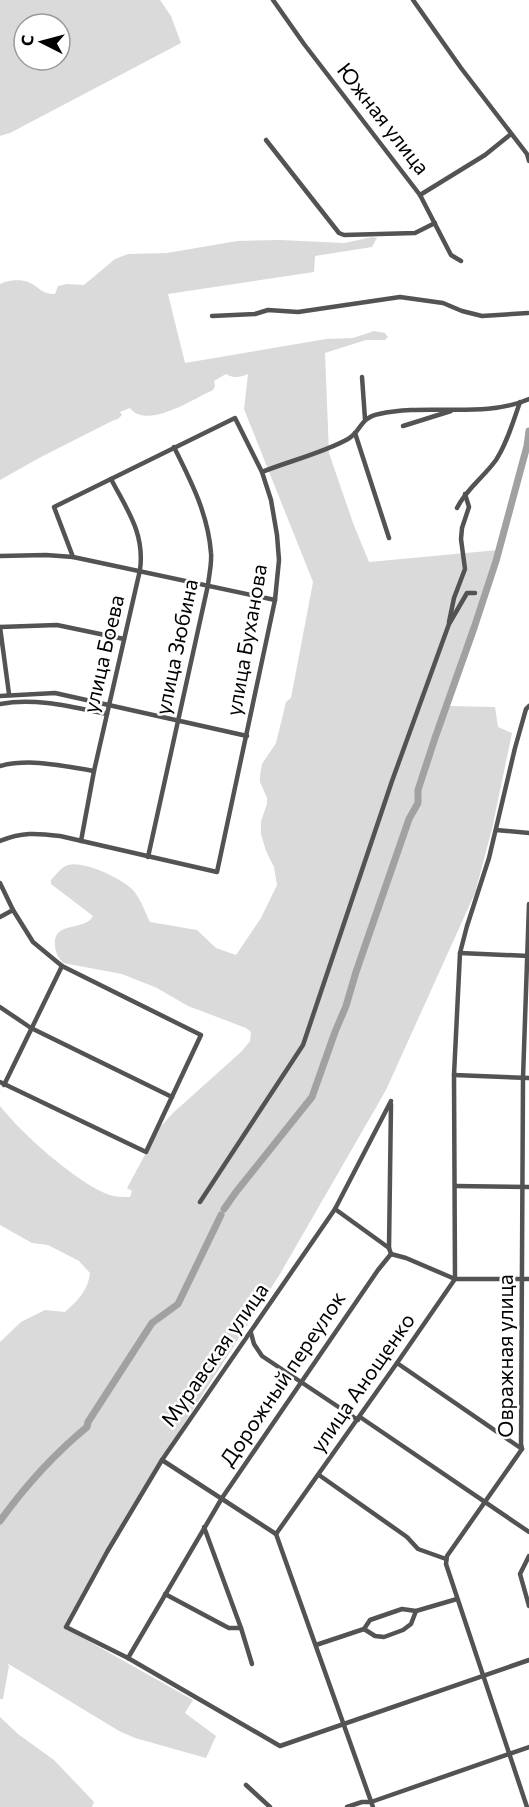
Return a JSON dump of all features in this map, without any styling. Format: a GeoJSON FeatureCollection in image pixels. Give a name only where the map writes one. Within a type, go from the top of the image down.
{"type":"FeatureCollection","features":[{"type":"Feature","properties":{"kind":"street","name":"Южная улица"},"geometry":{"type":"LineString","coordinates":[[273,0],[420,195],[451,255],[461,261]]}},
{"type":"Feature","properties":{"kind":"street"},"geometry":{"type":"LineString","coordinates":[[413,0],[529,160]]}},
{"type":"Feature","properties":{"kind":"street"},"geometry":{"type":"LineString","coordinates":[[420,195],[484,155],[511,134]]}},
{"type":"Feature","properties":{"kind":"street"},"geometry":{"type":"LineString","coordinates":[[266,140],[339,234],[344,236],[415,233],[435,223]]}},
{"type":"Feature","properties":{"kind":"street"},"geometry":{"type":"LineString","coordinates":[[212,316],[255,314],[268,310],[298,312],[400,297],[443,303],[482,316],[529,313]]}},
{"type":"Feature","properties":{"kind":"street"},"geometry":{"type":"LineString","coordinates":[[362,377],[365,419]]}},
{"type":"Feature","properties":{"kind":"street"},"geometry":{"type":"LineString","coordinates":[[262,472],[350,438],[365,419],[376,414],[401,410],[481,409],[529,399]]}},
{"type":"Feature","properties":{"kind":"street"},"geometry":{"type":"LineString","coordinates":[[457,508],[465,494],[495,461],[506,440],[520,402]]}},
{"type":"Feature","properties":{"kind":"street"},"geometry":{"type":"LineString","coordinates":[[401,410],[405,425],[460,410]]}},
{"type":"Feature","properties":{"kind":"street","name":"улица Буханова"},"geometry":{"type":"LineString","coordinates":[[148,857],[217,872],[275,600],[279,560],[271,500],[262,472],[235,418],[174,447]]}},
{"type":"Feature","properties":{"kind":"street"},"geometry":{"type":"LineString","coordinates":[[355,433],[389,538]]}},
{"type":"Feature","properties":{"kind":"street"},"geometry":{"type":"LineString","coordinates":[[73,557],[54,507],[174,447]]}},
{"type":"Feature","properties":{"kind":"street","name":"улица Зюбина"},"geometry":{"type":"LineString","coordinates":[[148,857],[208,585],[211,555],[207,525],[196,492],[174,447]]}},
{"type":"Feature","properties":{"kind":"street","name":"улица Боева"},"geometry":{"type":"LineString","coordinates":[[81,841],[94,771],[142,555],[138,533],[111,478]]}},
{"type":"Feature","properties":{"kind":"street"},"geometry":{"type":"LineString","coordinates":[[200,1202],[303,1045],[392,781],[449,624],[454,598],[465,569],[461,538],[462,528],[470,507],[465,494]]}},
{"type":"Feature","properties":{"kind":"street"},"geometry":{"type":"LineString","coordinates":[[0,556],[73,557],[275,600]]}},
{"type":"Feature","properties":{"kind":"street"},"geometry":{"type":"LineString","coordinates":[[449,624],[468,593],[475,593]]}},
{"type":"Feature","properties":{"kind":"street"},"geometry":{"type":"LineString","coordinates":[[9,694],[0,627],[57,626],[124,639]]}},
{"type":"Feature","properties":{"kind":"street"},"geometry":{"type":"LineString","coordinates":[[0,696],[55,693],[247,736]]}},
{"type":"Feature","properties":{"kind":"street"},"geometry":{"type":"LineString","coordinates":[[0,704],[54,703],[107,714]]}},
{"type":"Feature","properties":{"kind":"street"},"geometry":{"type":"LineString","coordinates":[[455,1279],[454,1075],[460,953],[496,830],[515,748],[526,709],[529,706]]}},
{"type":"Feature","properties":{"kind":"street"},"geometry":{"type":"LineString","coordinates":[[0,766],[19,762],[46,763],[94,771]]}},
{"type":"Feature","properties":{"kind":"street"},"geometry":{"type":"LineString","coordinates":[[496,830],[529,833]]}},
{"type":"Feature","properties":{"kind":"street"},"geometry":{"type":"LineString","coordinates":[[0,841],[36,832],[148,857]]}},
{"type":"Feature","properties":{"kind":"street"},"geometry":{"type":"LineString","coordinates":[[0,883],[13,910],[33,942],[62,966],[201,1035],[146,1152],[2,1084],[62,966]]}},
{"type":"Feature","properties":{"kind":"street","name":"Овражная улица"},"geometry":{"type":"LineString","coordinates":[[446,1559],[522,1449],[526,1279],[529,904]]}},
{"type":"Feature","properties":{"kind":"street"},"geometry":{"type":"LineString","coordinates":[[0,917],[13,910]]}},
{"type":"Feature","properties":{"kind":"street"},"geometry":{"type":"LineString","coordinates":[[460,953],[528,956]]}},
{"type":"Feature","properties":{"kind":"street"},"geometry":{"type":"LineString","coordinates":[[0,1007],[32,1028],[172,1097]]}},
{"type":"Feature","properties":{"kind":"street"},"geometry":{"type":"LineString","coordinates":[[454,1075],[526,1078]]}},
{"type":"Feature","properties":{"kind":"street","name":"Муравская улица"},"geometry":{"type":"LineString","coordinates":[[128,1658],[66,1627],[107,1552],[162,1460],[335,1209],[391,1101],[389,1248]]}},
{"type":"Feature","properties":{"kind":"street"},"geometry":{"type":"LineString","coordinates":[[455,1186],[526,1187]]}},
{"type":"Feature","properties":{"kind":"street"},"geometry":{"type":"LineString","coordinates":[[335,1209],[389,1248],[391,1254],[455,1279],[526,1279]]}},
{"type":"Feature","properties":{"kind":"street","name":"Дорожный переулок"},"geometry":{"type":"LineString","coordinates":[[128,1658],[222,1498],[391,1254]]}},
{"type":"Feature","properties":{"kind":"street","name":"улица Анощенко"},"geometry":{"type":"LineString","coordinates":[[276,1534],[455,1279]]}},
{"type":"Feature","properties":{"kind":"street"},"geometry":{"type":"LineString","coordinates":[[251,1333],[262,1356],[529,1532]]}},
{"type":"Feature","properties":{"kind":"street"},"geometry":{"type":"LineString","coordinates":[[397,1363],[522,1449],[529,1449]]}},
{"type":"Feature","properties":{"kind":"street"},"geometry":{"type":"LineString","coordinates":[[162,1460],[276,1534],[372,1805]]}},
{"type":"Feature","properties":{"kind":"street"},"geometry":{"type":"LineString","coordinates":[[319,1475],[407,1537],[418,1549],[446,1559],[457,1599],[527,1807]]}},
{"type":"Feature","properties":{"kind":"street"},"geometry":{"type":"LineString","coordinates":[[204,1527],[252,1664]]}},
{"type":"Feature","properties":{"kind":"street"},"geometry":{"type":"LineString","coordinates":[[529,1557],[520,1574],[529,1606]]}},
{"type":"Feature","properties":{"kind":"street"},"geometry":{"type":"LineString","coordinates":[[165,1594],[225,1626],[241,1628]]}},
{"type":"Feature","properties":{"kind":"street"},"geometry":{"type":"LineString","coordinates":[[316,1645],[364,1629],[370,1620],[402,1609],[416,1611],[457,1599]]}},
{"type":"Feature","properties":{"kind":"street"},"geometry":{"type":"LineString","coordinates":[[364,1629],[375,1636],[384,1637],[409,1626],[416,1611]]}},
{"type":"Feature","properties":{"kind":"street"},"geometry":{"type":"LineString","coordinates":[[128,1658],[280,1746],[529,1660]]}},
{"type":"Feature","properties":{"kind":"street"},"geometry":{"type":"LineString","coordinates":[[347,1807],[362,1802],[372,1805],[529,1747]]}},
{"type":"Feature","properties":{"kind":"street"},"geometry":{"type":"LineString","coordinates":[[246,1785],[270,1807]]}},
{"type":"Feature","properties":{"kind":"shaded area"},"geometry":{"type":"Polygon","coordinates":[[[0,0],[160,0],[171,16],[181,43],[10,133],[0,136],[0,0]]]}},
{"type":"Feature","properties":{"kind":"shaded area"},"geometry":{"type":"Polygon","coordinates":[[[377,238],[372,247],[315,256],[314,272],[168,294],[185,363],[326,339],[353,338],[374,331],[385,333],[388,337],[385,340],[366,340],[325,353],[329,453],[369,562],[498,550],[448,706],[495,707],[498,727],[512,733],[492,829],[475,893],[386,1090],[280,1274],[176,1436],[102,1558],[66,1623],[69,1630],[193,1700],[185,1713],[216,1736],[206,1758],[135,1738],[119,1731],[7,1663],[9,1666],[3,1699],[0,1699],[0,1342],[21,1322],[45,1310],[65,1312],[85,1290],[90,1273],[79,1261],[48,1245],[32,1243],[0,1225],[0,1106],[35,1143],[80,1179],[107,1194],[130,1197],[132,1191],[127,1188],[160,1127],[250,1041],[251,1032],[246,1028],[188,1006],[157,988],[122,974],[63,963],[55,946],[55,938],[64,929],[83,924],[93,916],[51,884],[51,880],[68,865],[83,865],[102,871],[135,892],[150,922],[197,930],[216,948],[236,955],[261,918],[277,885],[274,867],[261,834],[261,821],[267,798],[260,782],[260,776],[262,764],[276,743],[286,702],[291,698],[313,582],[244,409],[248,374],[232,377],[226,374],[214,381],[213,390],[170,411],[147,416],[138,414],[130,408],[120,412],[122,415],[118,419],[0,480],[0,284],[18,280],[25,281],[46,293],[55,294],[58,286],[84,285],[115,259],[128,254],[167,253],[237,241],[280,240],[344,243],[377,238]]]}},
{"type":"Feature","properties":{"kind":"shaded area"},"geometry":{"type":"Polygon","coordinates":[[[0,1717],[18,1734],[54,1760],[94,1802],[92,1807],[0,1807],[0,1717]]]}},
{"type":"Feature","properties":{"kind":"waterway"},"geometry":{"type":"LineString","coordinates":[[224,1209],[312,1097],[346,1006],[409,819],[418,803],[418,790],[496,561],[529,431]]}},
{"type":"Feature","properties":{"kind":"waterway"},"geometry":{"type":"LineString","coordinates":[[0,1521],[40,1471],[87,1427],[88,1422],[152,1323],[178,1304],[221,1215]]}}]}
